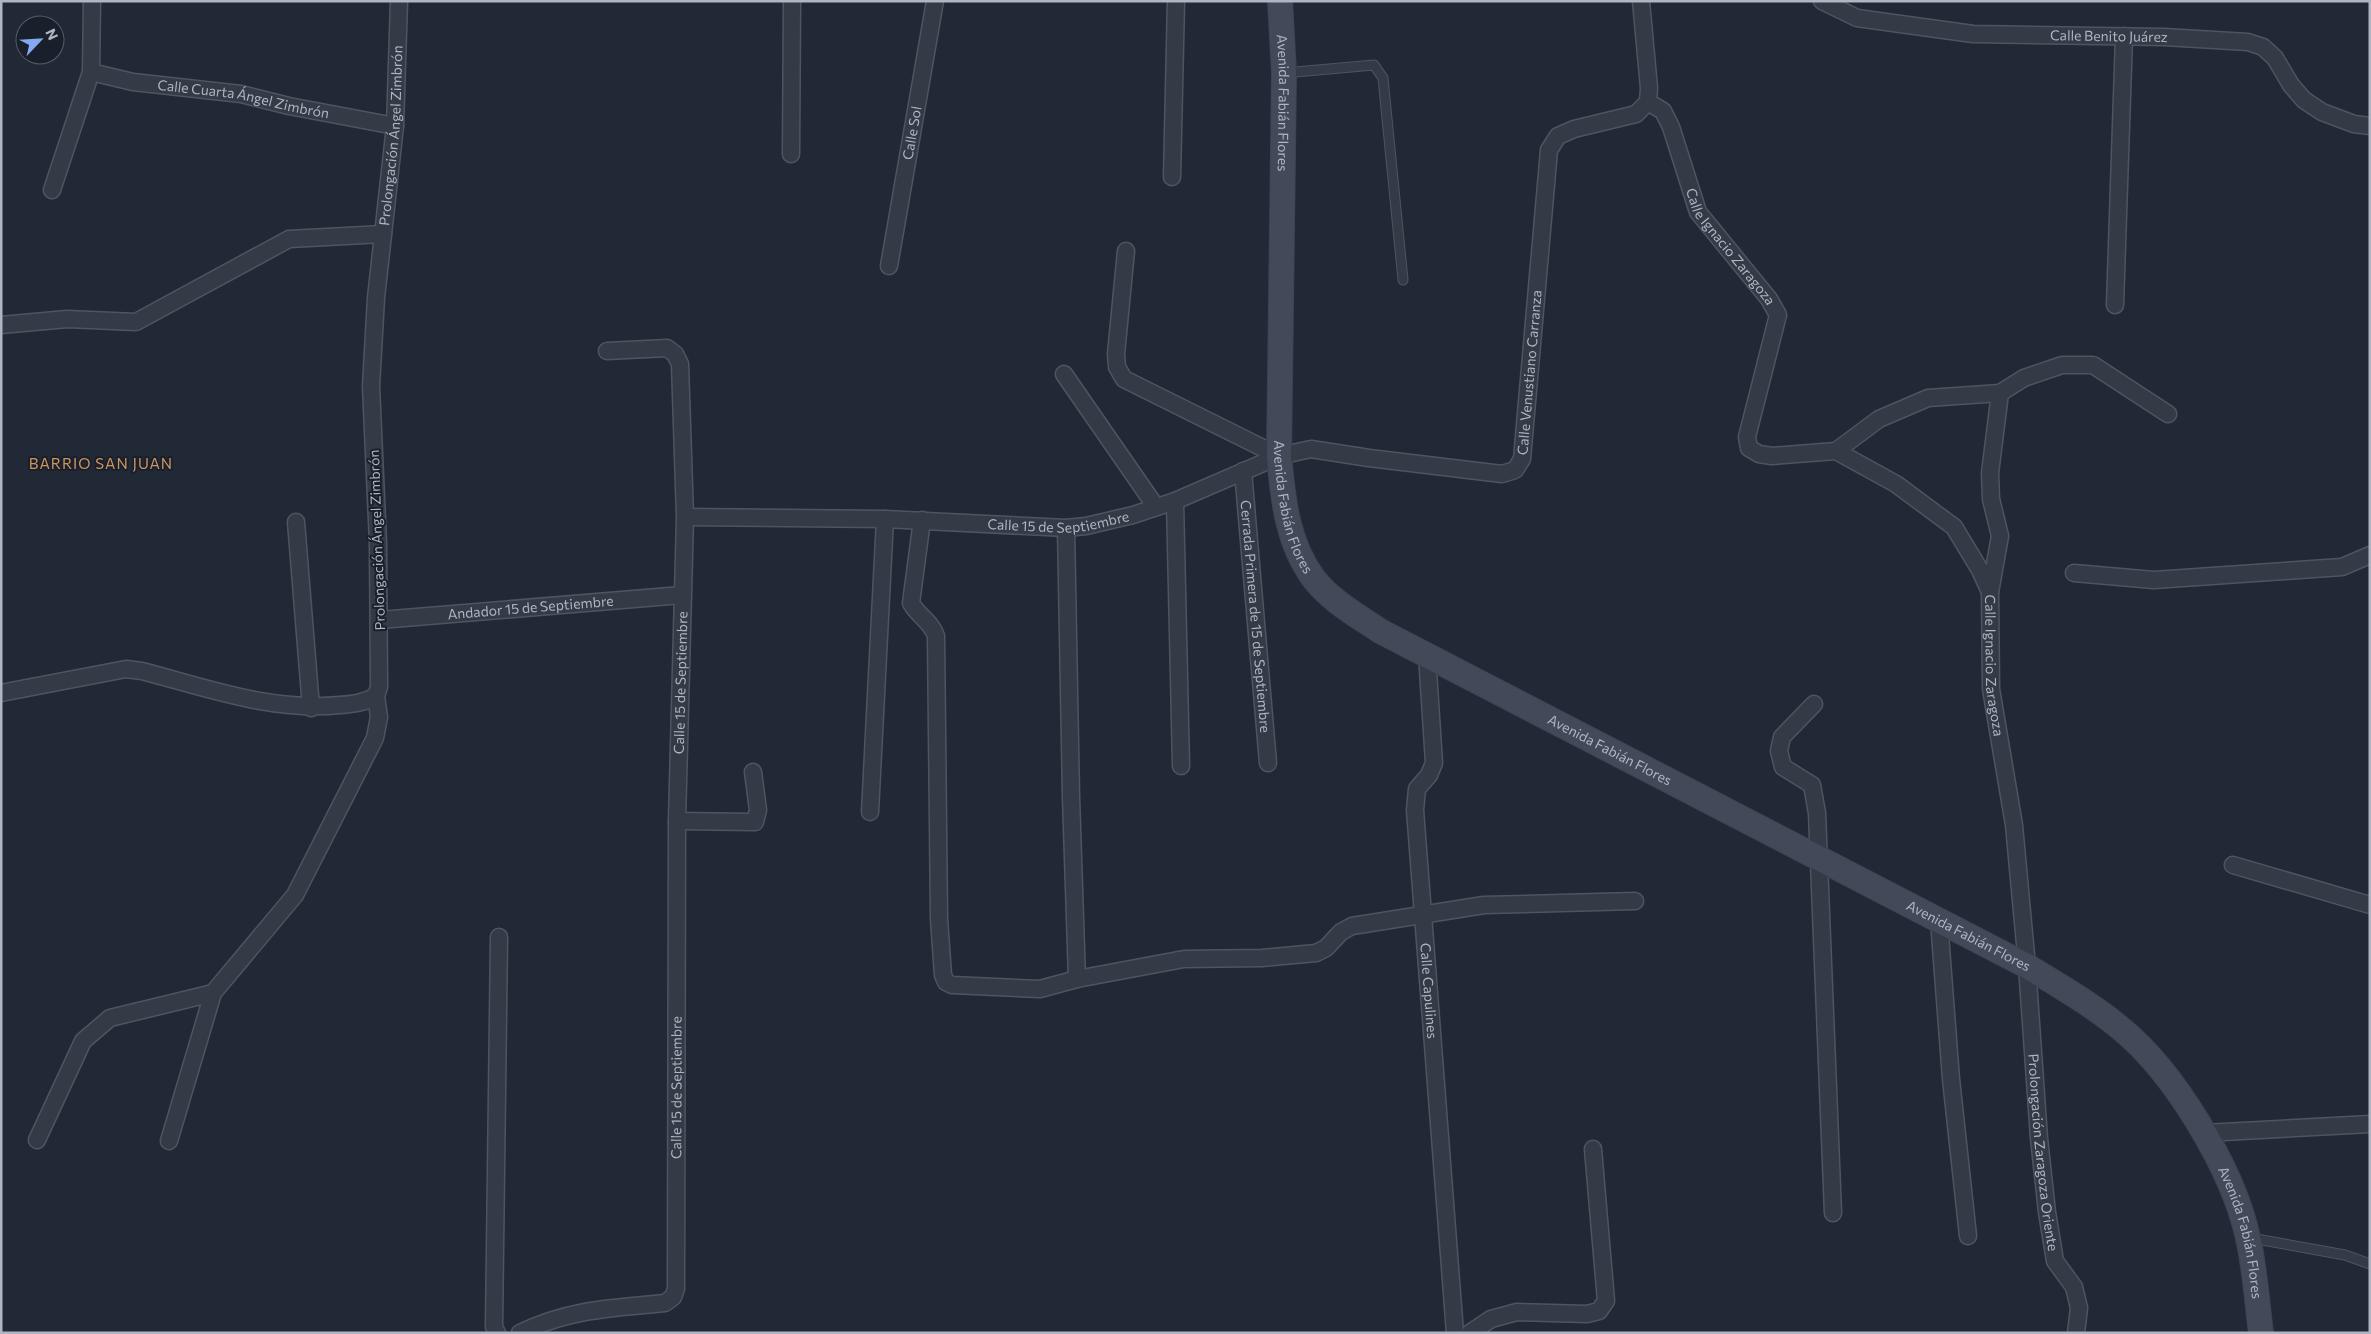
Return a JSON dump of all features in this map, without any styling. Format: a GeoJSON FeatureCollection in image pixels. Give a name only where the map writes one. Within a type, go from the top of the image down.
{"type":"FeatureCollection","features":[{"type":"Feature","properties":{"kind":"main road","name":"Avenida Fabián Flores"},"geometry":{"type":"LineString","coordinates":[[1280,1],[1284,73],[1279,456],[1284,512],[1300,554],[1314,580],[1336,601],[1380,631],[2027,966],[2093,1008],[2136,1042],[2172,1085],[2205,1133],[2232,1185],[2248,1238],[2261,1333]]}},
{"type":"Feature","properties":{"kind":"street"},"geometry":{"type":"LineString","coordinates":[[52,190],[91,72],[92,1]]}},
{"type":"Feature","properties":{"kind":"street","name":"Prolongación Ángel Zimbrón"},"geometry":{"type":"LineString","coordinates":[[212,993],[295,895],[375,738],[379,717],[376,696],[379,687],[380,620],[371,386],[383,234],[395,126],[399,1]]}},
{"type":"Feature","properties":{"kind":"street"},"geometry":{"type":"LineString","coordinates":[[791,154],[792,1]]}},
{"type":"Feature","properties":{"kind":"street","name":"Calle Sol"},"geometry":{"type":"LineString","coordinates":[[889,266],[935,1]]}},
{"type":"Feature","properties":{"kind":"street"},"geometry":{"type":"LineString","coordinates":[[1172,177],[1176,1]]}},
{"type":"Feature","properties":{"kind":"street"},"geometry":{"type":"LineString","coordinates":[[1641,1],[1649,88],[1648,102]]}},
{"type":"Feature","properties":{"kind":"street","name":"Calle Benito Juárez"},"geometry":{"type":"LineString","coordinates":[[1822,1],[1857,18],[1974,34],[2076,37],[2124,36],[2218,39],[2248,42],[2263,47],[2275,58],[2291,85],[2310,104],[2322,112],[2354,124],[2370,126]]}},
{"type":"Feature","properties":{"kind":"street"},"geometry":{"type":"LineString","coordinates":[[2115,305],[2124,36]]}},
{"type":"Feature","properties":{"kind":"street","name":"Calle Cuarta Ángel Zimbrón"},"geometry":{"type":"LineString","coordinates":[[91,72],[132,82],[241,94],[289,106],[395,126]]}},
{"type":"Feature","properties":{"kind":"street","name":"Calle Ignacio Zaragoza"},"geometry":{"type":"LineString","coordinates":[[1648,102],[1663,111],[1671,127],[1698,212],[1769,299],[1778,315],[1747,437],[1749,448],[1759,454],[1772,456],[1836,451],[1896,484],[1954,527],[1980,570],[1990,592],[1991,690],[2014,825],[2027,966]]}},
{"type":"Feature","properties":{"kind":"street","name":"Calle Venustiano Carranza"},"geometry":{"type":"LineString","coordinates":[[1279,456],[1310,449],[1502,474],[1515,470],[1522,459],[1549,150],[1558,136],[1574,129],[1636,114],[1648,102]]}},
{"type":"Feature","properties":{"kind":"street"},"geometry":{"type":"LineString","coordinates":[[1,325],[67,320],[136,322],[290,239],[383,234]]}},
{"type":"Feature","properties":{"kind":"street"},"geometry":{"type":"LineString","coordinates":[[1126,251],[1116,354],[1117,367],[1124,379],[1279,456]]}},
{"type":"Feature","properties":{"kind":"street"},"geometry":{"type":"LineString","coordinates":[[607,351],[667,348],[675,354],[680,364],[685,517]]}},
{"type":"Feature","properties":{"kind":"street"},"geometry":{"type":"LineString","coordinates":[[1836,451],[1880,418],[1928,398],[2000,393],[2024,378],[2062,365],[2093,365],[2168,414]]}},
{"type":"Feature","properties":{"kind":"street"},"geometry":{"type":"LineString","coordinates":[[1064,374],[1156,507]]}},
{"type":"Feature","properties":{"kind":"street"},"geometry":{"type":"LineString","coordinates":[[1990,592],[2000,536],[1991,499],[1990,473],[2000,393]]}},
{"type":"Feature","properties":{"kind":"street","name":"Calle 15 de Septiembre"},"geometry":{"type":"LineString","coordinates":[[520,1333],[543,1322],[568,1314],[665,1303],[673,1296],[676,1289],[677,820],[685,517],[922,520],[1066,528],[1110,522],[1174,501],[1279,456]]}},
{"type":"Feature","properties":{"kind":"street","name":"Cerrada Primera de 15 de Septiembre"},"geometry":{"type":"LineString","coordinates":[[1243,471],[1268,763]]}},
{"type":"Feature","properties":{"kind":"street"},"geometry":{"type":"LineString","coordinates":[[1174,501],[1180,766]]}},
{"type":"Feature","properties":{"kind":"street"},"geometry":{"type":"LineString","coordinates":[[870,812],[886,519]]}},
{"type":"Feature","properties":{"kind":"street"},"geometry":{"type":"LineString","coordinates":[[922,520],[911,603],[916,613],[932,625],[936,636],[939,919],[943,975],[946,982],[952,985],[1040,988],[1077,979],[1184,959],[1262,958],[1316,953],[1326,948],[1341,932],[1352,926],[1484,905],[1636,901]]}},
{"type":"Feature","properties":{"kind":"street"},"geometry":{"type":"LineString","coordinates":[[296,522],[311,708]]}},
{"type":"Feature","properties":{"kind":"street"},"geometry":{"type":"LineString","coordinates":[[1066,528],[1071,797],[1077,979]]}},
{"type":"Feature","properties":{"kind":"street"},"geometry":{"type":"LineString","coordinates":[[2074,573],[2154,580],[2342,567],[2370,555]]}},
{"type":"Feature","properties":{"kind":"street","name":"Andador 15 de Septiembre"},"geometry":{"type":"LineString","coordinates":[[380,620],[682,595]]}},
{"type":"Feature","properties":{"kind":"street","name":"Calle Capulines"},"geometry":{"type":"LineString","coordinates":[[1427,655],[1434,763],[1429,775],[1417,788],[1415,810],[1455,1333]]}},
{"type":"Feature","properties":{"kind":"street"},"geometry":{"type":"LineString","coordinates":[[1,693],[126,670],[142,671],[254,701],[311,708],[366,702],[376,696]]}},
{"type":"Feature","properties":{"kind":"street"},"geometry":{"type":"LineString","coordinates":[[1814,704],[1782,737],[1779,751],[1783,767],[1812,785],[1817,813],[1833,1213]]}},
{"type":"Feature","properties":{"kind":"street"},"geometry":{"type":"LineString","coordinates":[[677,820],[755,822],[758,810],[753,772]]}},
{"type":"Feature","properties":{"kind":"street"},"geometry":{"type":"LineString","coordinates":[[2233,865],[2370,905]]}},
{"type":"Feature","properties":{"kind":"street"},"geometry":{"type":"LineString","coordinates":[[1940,921],[1951,1079],[1968,1236]]}},
{"type":"Feature","properties":{"kind":"street"},"geometry":{"type":"LineString","coordinates":[[497,1333],[494,1327],[499,937]]}},
{"type":"Feature","properties":{"kind":"street","name":"Prolongación Zaragoza Oriente"},"geometry":{"type":"LineString","coordinates":[[2027,966],[2039,1138],[2047,1212],[2056,1261],[2074,1287],[2079,1308],[2076,1333]]}},
{"type":"Feature","properties":{"kind":"street"},"geometry":{"type":"LineString","coordinates":[[36,1140],[83,1041],[110,1018],[212,993]]}},
{"type":"Feature","properties":{"kind":"street"},"geometry":{"type":"LineString","coordinates":[[169,1140],[212,993]]}},
{"type":"Feature","properties":{"kind":"street"},"geometry":{"type":"LineString","coordinates":[[2205,1133],[2370,1124]]}},
{"type":"Feature","properties":{"kind":"street"},"geometry":{"type":"LineString","coordinates":[[1470,1333],[1491,1320],[1518,1312],[1587,1314],[1599,1311],[1606,1302],[1593,1149]]}},
{"type":"Feature","properties":{"kind":"lane"},"geometry":{"type":"LineString","coordinates":[[1284,73],[1374,66],[1383,78],[1403,280]]}},
{"type":"Feature","properties":{"kind":"lane"},"geometry":{"type":"LineString","coordinates":[[2248,1238],[2345,1255],[2370,1264]]}},
{"type":"Feature","properties":{"kind":"district","name":"BARRIO SAN JUAN"},"geometry":{"type":"Point","coordinates":[101,464]}}]}
